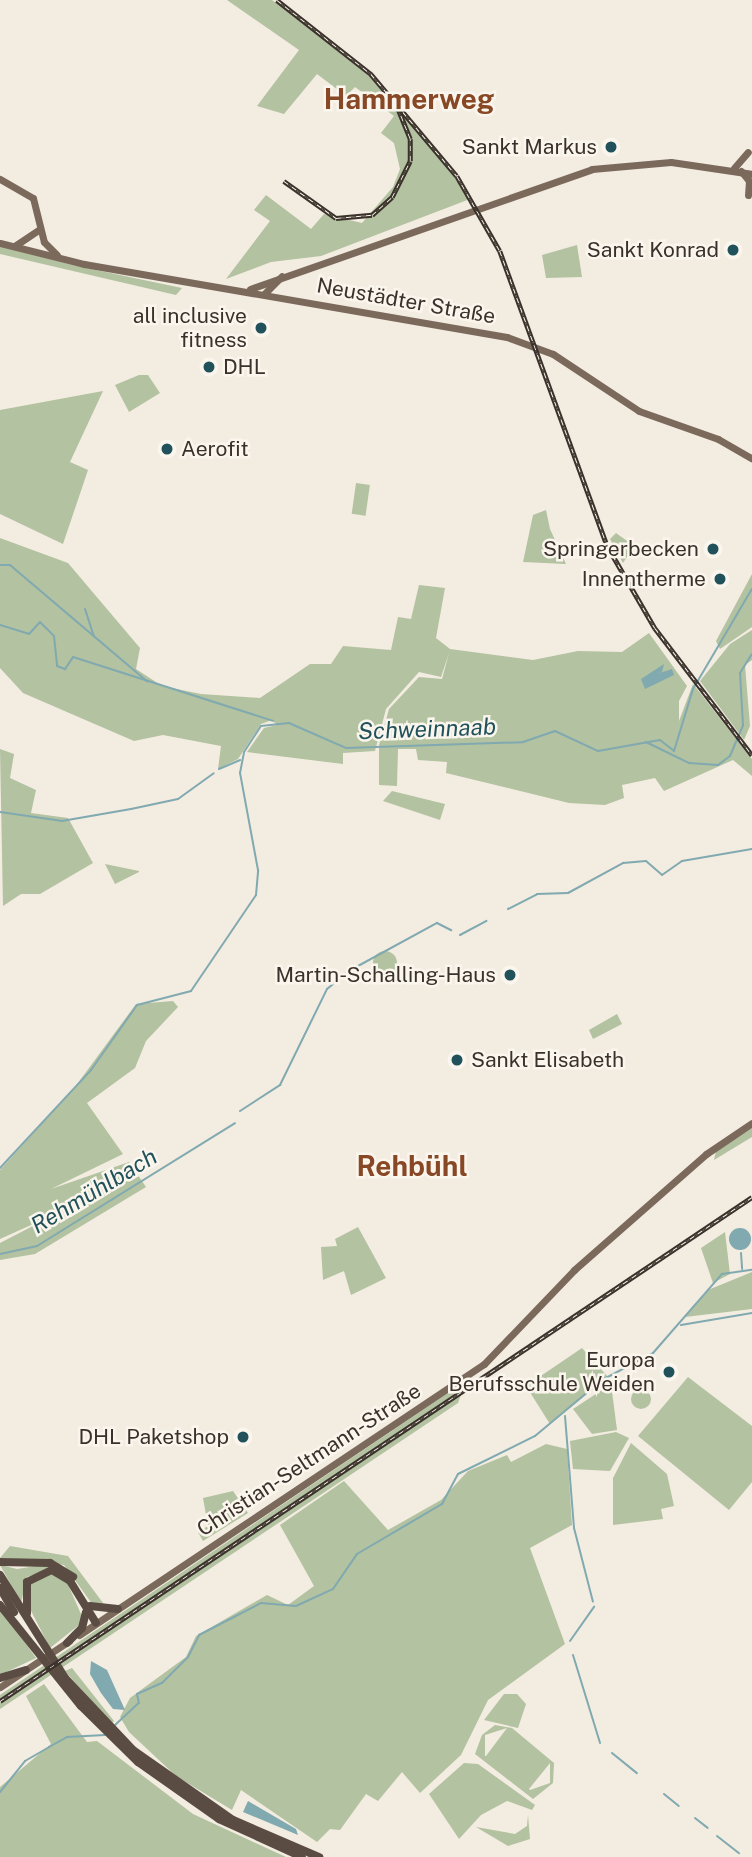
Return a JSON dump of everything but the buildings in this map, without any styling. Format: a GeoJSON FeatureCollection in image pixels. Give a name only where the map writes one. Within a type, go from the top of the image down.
{"type":"FeatureCollection","features":[{"type":"Feature","properties":{"kind":"highway"},"geometry":{"type":"LineString","coordinates":[[0,1562],[63,1568],[96,1623]]}},
{"type":"Feature","properties":{"kind":"highway"},"geometry":{"type":"LineString","coordinates":[[34,1639],[23,1596],[37,1573],[64,1575],[87,1606],[85,1623],[67,1643]]}},
{"type":"Feature","properties":{"kind":"highway"},"geometry":{"type":"LineString","coordinates":[[0,1575],[34,1639]]}},
{"type":"Feature","properties":{"kind":"highway"},"geometry":{"type":"LineString","coordinates":[[0,1588],[62,1680],[117,1739],[211,1814],[302,1857]]}},
{"type":"Feature","properties":{"kind":"highway"},"geometry":{"type":"LineString","coordinates":[[0,1605],[34,1639]]}},
{"type":"Feature","properties":{"kind":"highway"},"geometry":{"type":"LineString","coordinates":[[87,1606],[118,1609]]}},
{"type":"Feature","properties":{"kind":"highway"},"geometry":{"type":"LineString","coordinates":[[0,1678],[26,1670]]}},
{"type":"Feature","properties":{"kind":"highway"},"geometry":{"type":"LineString","coordinates":[[117,1739],[227,1817],[319,1857]]}},
{"type":"Feature","properties":{"kind":"main road"},"geometry":{"type":"LineString","coordinates":[[729,169],[742,166],[748,152],[752,162]]}},
{"type":"Feature","properties":{"kind":"main road"},"geometry":{"type":"LineString","coordinates":[[246,290],[285,273],[592,169],[671,162],[752,174]]}},
{"type":"Feature","properties":{"kind":"main road"},"geometry":{"type":"LineString","coordinates":[[740,171],[749,181],[748,195],[752,187]]}},
{"type":"Feature","properties":{"kind":"main road"},"geometry":{"type":"LineString","coordinates":[[1,181],[33,198],[47,248],[67,260]]}},
{"type":"Feature","properties":{"kind":"main road"},"geometry":{"type":"LineString","coordinates":[[11,246],[27,242],[42,225]]}},
{"type":"Feature","properties":{"kind":"main road","name":"Neustädter Straße"},"geometry":{"type":"LineString","coordinates":[[0,243],[67,260],[264,293],[541,348],[639,411],[718,439],[752,460]]}},
{"type":"Feature","properties":{"kind":"main road"},"geometry":{"type":"LineString","coordinates":[[264,293],[285,273]]}},
{"type":"Feature","properties":{"kind":"main road"},"geometry":{"type":"LineString","coordinates":[[276,281],[283,297]]}},
{"type":"Feature","properties":{"kind":"main road","name":"Christian-Seltmann-Straße"},"geometry":{"type":"LineString","coordinates":[[0,1688],[484,1364],[574,1270],[706,1154],[752,1123]]}},
{"type":"Feature","properties":{"kind":"green space"},"geometry":{"type":"Polygon","coordinates":[[[227,0],[272,0],[311,27],[367,74],[435,148],[470,199],[321,256],[271,262],[226,279],[270,221],[254,210],[266,195],[311,229],[324,214],[362,223],[393,187],[400,169],[394,143],[381,133],[394,116],[355,87],[346,96],[317,74],[284,114],[257,106],[299,50],[227,0]]]}},
{"type":"Feature","properties":{"kind":"green space"},"geometry":{"type":"Polygon","coordinates":[[[577,245],[582,277],[546,278],[542,255],[577,245]]]}},
{"type":"Feature","properties":{"kind":"green space"},"geometry":{"type":"Polygon","coordinates":[[[0,246],[72,265],[182,288],[176,295],[0,254],[0,246]]]}},
{"type":"Feature","properties":{"kind":"green space"},"geometry":{"type":"Polygon","coordinates":[[[139,375],[148,375],[160,393],[129,412],[115,385],[139,375]]]}},
{"type":"Feature","properties":{"kind":"green space"},"geometry":{"type":"Polygon","coordinates":[[[103,391],[70,462],[88,470],[63,544],[0,514],[0,410],[103,391]]]}},
{"type":"Feature","properties":{"kind":"green space"},"geometry":{"type":"Polygon","coordinates":[[[356,483],[370,485],[366,516],[352,514],[356,483]]]}},
{"type":"Feature","properties":{"kind":"green space"},"geometry":{"type":"Polygon","coordinates":[[[546,510],[550,529],[566,564],[523,562],[533,515],[546,510]]]}},
{"type":"Feature","properties":{"kind":"green space"},"geometry":{"type":"Polygon","coordinates":[[[616,533],[634,546],[623,563],[610,539],[616,533]]]}},
{"type":"Feature","properties":{"kind":"green space"},"geometry":{"type":"Polygon","coordinates":[[[0,538],[68,563],[140,648],[136,669],[162,686],[201,694],[260,698],[310,664],[331,664],[343,646],[391,650],[398,617],[411,619],[419,585],[445,588],[436,638],[450,649],[533,660],[578,651],[622,652],[649,633],[687,686],[679,701],[679,721],[693,684],[752,759],[752,776],[733,760],[664,791],[655,778],[622,785],[624,798],[605,805],[569,803],[446,773],[447,762],[418,760],[416,749],[398,749],[397,786],[379,785],[379,745],[389,709],[419,677],[442,679],[449,653],[441,677],[419,672],[386,709],[375,751],[343,753],[343,764],[247,752],[264,728],[277,725],[272,720],[261,724],[238,759],[218,769],[221,746],[163,735],[134,741],[23,693],[0,668],[0,538]]]}},
{"type":"Feature","properties":{"kind":"green space"},"geometry":{"type":"Polygon","coordinates":[[[752,574],[752,627],[720,649],[716,641],[752,574]]]}},
{"type":"Feature","properties":{"kind":"green space"},"geometry":{"type":"Polygon","coordinates":[[[752,630],[752,660],[745,665],[750,726],[744,740],[700,681],[730,644],[752,630]]]}},
{"type":"Feature","properties":{"kind":"green space"},"geometry":{"type":"Polygon","coordinates":[[[0,749],[14,754],[10,778],[36,790],[31,813],[68,818],[93,863],[40,894],[21,894],[3,906],[0,749]]]}},
{"type":"Feature","properties":{"kind":"green space"},"geometry":{"type":"Polygon","coordinates":[[[392,791],[445,804],[440,820],[383,801],[392,791]]]}},
{"type":"Feature","properties":{"kind":"green space"},"geometry":{"type":"Polygon","coordinates":[[[105,864],[139,871],[139,872],[115,884],[105,864]]]}},
{"type":"Feature","properties":{"kind":"green space"},"geometry":{"type":"Polygon","coordinates":[[[385,951],[394,954],[397,963],[394,972],[385,975],[376,972],[373,963],[376,954],[385,951]]]}},
{"type":"Feature","properties":{"kind":"green space"},"geometry":{"type":"Polygon","coordinates":[[[173,1001],[178,1007],[146,1041],[135,1068],[87,1103],[123,1154],[51,1189],[129,1162],[146,1187],[35,1254],[0,1260],[0,1243],[62,1211],[0,1239],[0,1170],[75,1087],[136,1004],[173,1001]]]}},
{"type":"Feature","properties":{"kind":"green space"},"geometry":{"type":"Polygon","coordinates":[[[617,1014],[622,1024],[593,1039],[589,1030],[617,1014]]]}},
{"type":"Feature","properties":{"kind":"green space"},"geometry":{"type":"Polygon","coordinates":[[[752,1128],[752,1137],[714,1160],[716,1151],[752,1128]]]}},
{"type":"Feature","properties":{"kind":"green space"},"geometry":{"type":"Polygon","coordinates":[[[358,1227],[386,1278],[351,1295],[344,1271],[323,1280],[321,1247],[337,1246],[335,1239],[358,1227]]]}},
{"type":"Feature","properties":{"kind":"green space"},"geometry":{"type":"Polygon","coordinates":[[[725,1232],[730,1274],[713,1283],[701,1248],[725,1232]]]}},
{"type":"Feature","properties":{"kind":"green space"},"geometry":{"type":"Polygon","coordinates":[[[752,1272],[752,1309],[685,1317],[708,1290],[752,1272]]]}},
{"type":"Feature","properties":{"kind":"green space"},"geometry":{"type":"Polygon","coordinates":[[[582,1348],[608,1377],[550,1424],[526,1386],[582,1348]]]}},
{"type":"Feature","properties":{"kind":"green space"},"geometry":{"type":"Polygon","coordinates":[[[688,1377],[752,1426],[752,1482],[729,1510],[638,1436],[688,1377]]]}},
{"type":"Feature","properties":{"kind":"green space"},"geometry":{"type":"Polygon","coordinates":[[[463,1383],[461,1390],[0,1699],[0,1695],[463,1383]]]}},
{"type":"Feature","properties":{"kind":"green space"},"geometry":{"type":"Polygon","coordinates":[[[611,1384],[617,1430],[592,1434],[573,1409],[611,1384]]]}},
{"type":"Feature","properties":{"kind":"green space"},"geometry":{"type":"Polygon","coordinates":[[[641,1389],[648,1392],[651,1399],[648,1406],[641,1409],[634,1406],[631,1399],[634,1392],[641,1389]]]}},
{"type":"Feature","properties":{"kind":"green space"},"geometry":{"type":"Polygon","coordinates":[[[462,1392],[458,1403],[0,1709],[0,1703],[462,1392]]]}},
{"type":"Feature","properties":{"kind":"green space"},"geometry":{"type":"Polygon","coordinates":[[[616,1432],[629,1438],[610,1471],[573,1469],[570,1441],[616,1432]]]}},
{"type":"Feature","properties":{"kind":"green space"},"geometry":{"type":"Polygon","coordinates":[[[631,1443],[667,1474],[674,1506],[661,1509],[663,1519],[613,1525],[613,1478],[631,1443]]]}},
{"type":"Feature","properties":{"kind":"green space"},"geometry":{"type":"Polygon","coordinates":[[[546,1444],[567,1449],[572,1525],[530,1548],[565,1644],[488,1700],[461,1755],[420,1793],[402,1772],[378,1801],[366,1794],[340,1830],[330,1829],[317,1842],[241,1790],[232,1810],[176,1776],[129,1732],[120,1717],[130,1698],[186,1657],[196,1636],[267,1595],[288,1605],[314,1586],[280,1525],[344,1481],[388,1530],[441,1500],[468,1471],[507,1455],[511,1462],[546,1444]]]}},
{"type":"Feature","properties":{"kind":"green space"},"geometry":{"type":"Polygon","coordinates":[[[233,1491],[248,1513],[203,1541],[198,1532],[208,1526],[203,1498],[233,1491]]]}},
{"type":"Feature","properties":{"kind":"green space"},"geometry":{"type":"Polygon","coordinates":[[[10,1546],[68,1556],[106,1607],[93,1605],[64,1565],[0,1558],[10,1546]]]}},
{"type":"Feature","properties":{"kind":"green space"},"geometry":{"type":"Polygon","coordinates":[[[0,1565],[17,1569],[43,1565],[60,1569],[76,1584],[91,1611],[70,1579],[54,1568],[27,1577],[21,1603],[0,1565]]]}},
{"type":"Feature","properties":{"kind":"green space"},"geometry":{"type":"Polygon","coordinates":[[[51,1573],[66,1580],[84,1621],[50,1648],[26,1601],[31,1581],[51,1573]]]}},
{"type":"Feature","properties":{"kind":"green space"},"geometry":{"type":"Polygon","coordinates":[[[0,1607],[36,1658],[0,1675],[0,1607]]]}},
{"type":"Feature","properties":{"kind":"green space"},"geometry":{"type":"Polygon","coordinates":[[[72,1668],[114,1721],[111,1724],[65,1671],[72,1668]]]}},
{"type":"Feature","properties":{"kind":"green space"},"geometry":{"type":"Polygon","coordinates":[[[44,1684],[87,1742],[97,1741],[193,1814],[286,1857],[0,1857],[0,1787],[51,1744],[26,1696],[44,1684]]]}},
{"type":"Feature","properties":{"kind":"green space"},"geometry":{"type":"Polygon","coordinates":[[[504,1694],[517,1694],[526,1704],[518,1728],[484,1720],[504,1694]]]}},
{"type":"Feature","properties":{"kind":"green space"},"geometry":{"type":"Polygon","coordinates":[[[495,1725],[512,1728],[554,1763],[553,1783],[533,1799],[475,1754],[482,1735],[495,1725]],[[507,1728],[485,1735],[485,1756],[486,1756],[507,1728]],[[550,1763],[529,1789],[530,1790],[550,1783],[550,1763]]]}},
{"type":"Feature","properties":{"kind":"green space"},"geometry":{"type":"Polygon","coordinates":[[[464,1763],[478,1764],[535,1805],[532,1810],[507,1801],[481,1815],[459,1839],[429,1794],[464,1763]]]}},
{"type":"Feature","properties":{"kind":"green space"},"geometry":{"type":"Polygon","coordinates":[[[528,1815],[530,1839],[508,1846],[476,1827],[515,1834],[527,1826],[528,1815]]]}},
{"type":"Feature","properties":{"kind":"water"},"geometry":{"type":"Polygon","coordinates":[[[664,664],[662,672],[657,674],[672,669],[674,675],[645,689],[641,679],[664,664]]]}},
{"type":"Feature","properties":{"kind":"water"},"geometry":{"type":"Polygon","coordinates":[[[740,1228],[748,1231],[751,1239],[748,1247],[740,1250],[732,1247],[729,1239],[732,1231],[740,1228]]]}},
{"type":"Feature","properties":{"kind":"water"},"geometry":{"type":"Polygon","coordinates":[[[91,1661],[107,1670],[125,1710],[113,1709],[101,1693],[90,1674],[91,1661]]]}},
{"type":"Feature","properties":{"kind":"water"},"geometry":{"type":"Polygon","coordinates":[[[248,1801],[296,1829],[298,1835],[243,1812],[248,1801]]]}},
{"type":"Feature","properties":{"kind":"waterway"},"geometry":{"type":"LineString","coordinates":[[0,565],[10,565],[147,681]]}},
{"type":"Feature","properties":{"kind":"waterway","name":"Schweinnaab"},"geometry":{"type":"LineString","coordinates":[[0,1168],[91,1070],[137,1005],[191,991],[256,895],[258,870],[240,773],[244,752],[261,726],[289,723],[346,748],[523,742],[555,731],[598,751],[660,740],[674,751],[693,689],[752,589]]}},
{"type":"Feature","properties":{"kind":"waterway"},"geometry":{"type":"LineString","coordinates":[[85,609],[94,637]]}},
{"type":"Feature","properties":{"kind":"waterway"},"geometry":{"type":"LineString","coordinates":[[0,625],[29,634],[40,622],[54,636],[57,666],[65,669],[73,657],[273,721]]}},
{"type":"Feature","properties":{"kind":"waterway"},"geometry":{"type":"LineString","coordinates":[[646,742],[689,763],[718,765],[730,756],[743,726],[740,673],[752,654]]}},
{"type":"Feature","properties":{"kind":"waterway"},"geometry":{"type":"LineString","coordinates":[[219,769],[240,760]]}},
{"type":"Feature","properties":{"kind":"waterway"},"geometry":{"type":"LineString","coordinates":[[0,812],[62,821],[131,809],[178,799],[214,773]]}},
{"type":"Feature","properties":{"kind":"waterway","name":"Rehmühlbach"},"geometry":{"type":"LineString","coordinates":[[508,909],[537,894],[568,893],[623,863],[646,861],[662,875],[682,861],[752,849]]}},
{"type":"Feature","properties":{"kind":"waterway","name":"Rehmühlbach"},"geometry":{"type":"LineString","coordinates":[[460,935],[486,921]]}},
{"type":"Feature","properties":{"kind":"waterway","name":"Rehmühlbach"},"geometry":{"type":"LineString","coordinates":[[358,966],[437,923],[451,930]]}},
{"type":"Feature","properties":{"kind":"waterway","name":"Rehmühlbach"},"geometry":{"type":"LineString","coordinates":[[240,1111],[280,1085],[327,989],[349,971]]}},
{"type":"Feature","properties":{"kind":"waterway","name":"Rehmühlbach"},"geometry":{"type":"LineString","coordinates":[[0,1254],[37,1246],[235,1123]]}},
{"type":"Feature","properties":{"kind":"waterway"},"geometry":{"type":"LineString","coordinates":[[741,1253],[742,1269]]}},
{"type":"Feature","properties":{"kind":"waterway"},"geometry":{"type":"LineString","coordinates":[[114,1726],[139,1703],[137,1694],[162,1683],[188,1657],[199,1635],[261,1603],[296,1606],[333,1589],[357,1554],[442,1504],[458,1474],[535,1436],[602,1380],[653,1353],[722,1274],[752,1270]]}},
{"type":"Feature","properties":{"kind":"waterway"},"geometry":{"type":"LineString","coordinates":[[681,1325],[752,1313]]}},
{"type":"Feature","properties":{"kind":"waterway"},"geometry":{"type":"LineString","coordinates":[[565,1416],[574,1528],[593,1602]]}},
{"type":"Feature","properties":{"kind":"waterway"},"geometry":{"type":"LineString","coordinates":[[570,1641],[594,1607]]}},
{"type":"Feature","properties":{"kind":"waterway"},"geometry":{"type":"LineString","coordinates":[[573,1655],[600,1743]]}},
{"type":"Feature","properties":{"kind":"waterway"},"geometry":{"type":"LineString","coordinates":[[0,1792],[25,1761],[67,1737],[105,1735]]}},
{"type":"Feature","properties":{"kind":"waterway"},"geometry":{"type":"LineString","coordinates":[[612,1753],[637,1773]]}},
{"type":"Feature","properties":{"kind":"waterway"},"geometry":{"type":"LineString","coordinates":[[664,1794],[679,1806]]}},
{"type":"Feature","properties":{"kind":"waterway"},"geometry":{"type":"LineString","coordinates":[[695,1818],[708,1828]]}},
{"type":"Feature","properties":{"kind":"waterway"},"geometry":{"type":"LineString","coordinates":[[717,1836],[739,1853]]}},
{"type":"Feature","properties":{"kind":"railway"},"geometry":{"type":"LineString","coordinates":[[277,0],[371,74],[457,176],[500,251],[608,547],[655,628],[752,755]]}},
{"type":"Feature","properties":{"kind":"railway"},"geometry":{"type":"LineString","coordinates":[[284,181],[336,218],[372,215],[392,197],[410,161],[410,139],[398,109]]}},
{"type":"Feature","properties":{"kind":"railway"},"geometry":{"type":"LineString","coordinates":[[0,1701],[752,1197]]}},
{"type":"Feature","properties":{"kind":"place","name":"Sankt Markus"},"geometry":{"type":"Point","coordinates":[611,147]}},
{"type":"Feature","properties":{"kind":"place","name":"Sankt Konrad"},"geometry":{"type":"Point","coordinates":[733,250]}},
{"type":"Feature","properties":{"kind":"place","name":"all inclusive fitness"},"geometry":{"type":"Point","coordinates":[261,328]}},
{"type":"Feature","properties":{"kind":"place","name":"DHL"},"geometry":{"type":"Point","coordinates":[209,367]}},
{"type":"Feature","properties":{"kind":"place","name":"Aerofit"},"geometry":{"type":"Point","coordinates":[167,449]}},
{"type":"Feature","properties":{"kind":"place","name":"Springerbecken"},"geometry":{"type":"Point","coordinates":[713,549]}},
{"type":"Feature","properties":{"kind":"place","name":"Innentherme"},"geometry":{"type":"Point","coordinates":[720,579]}},
{"type":"Feature","properties":{"kind":"place","name":"Martin-Schalling-Haus"},"geometry":{"type":"Point","coordinates":[510,975]}},
{"type":"Feature","properties":{"kind":"place","name":"Sankt Elisabeth"},"geometry":{"type":"Point","coordinates":[457,1060]}},
{"type":"Feature","properties":{"kind":"place","name":"Europa Berufsschule Weiden"},"geometry":{"type":"Point","coordinates":[669,1372]}},
{"type":"Feature","properties":{"kind":"place","name":"DHL Paketshop"},"geometry":{"type":"Point","coordinates":[243,1437]}},
{"type":"Feature","properties":{"kind":"district","name":"Hammerweg"},"geometry":{"type":"Point","coordinates":[409,99]}},
{"type":"Feature","properties":{"kind":"district","name":"Rehbühl"},"geometry":{"type":"Point","coordinates":[412,1166]}}]}
